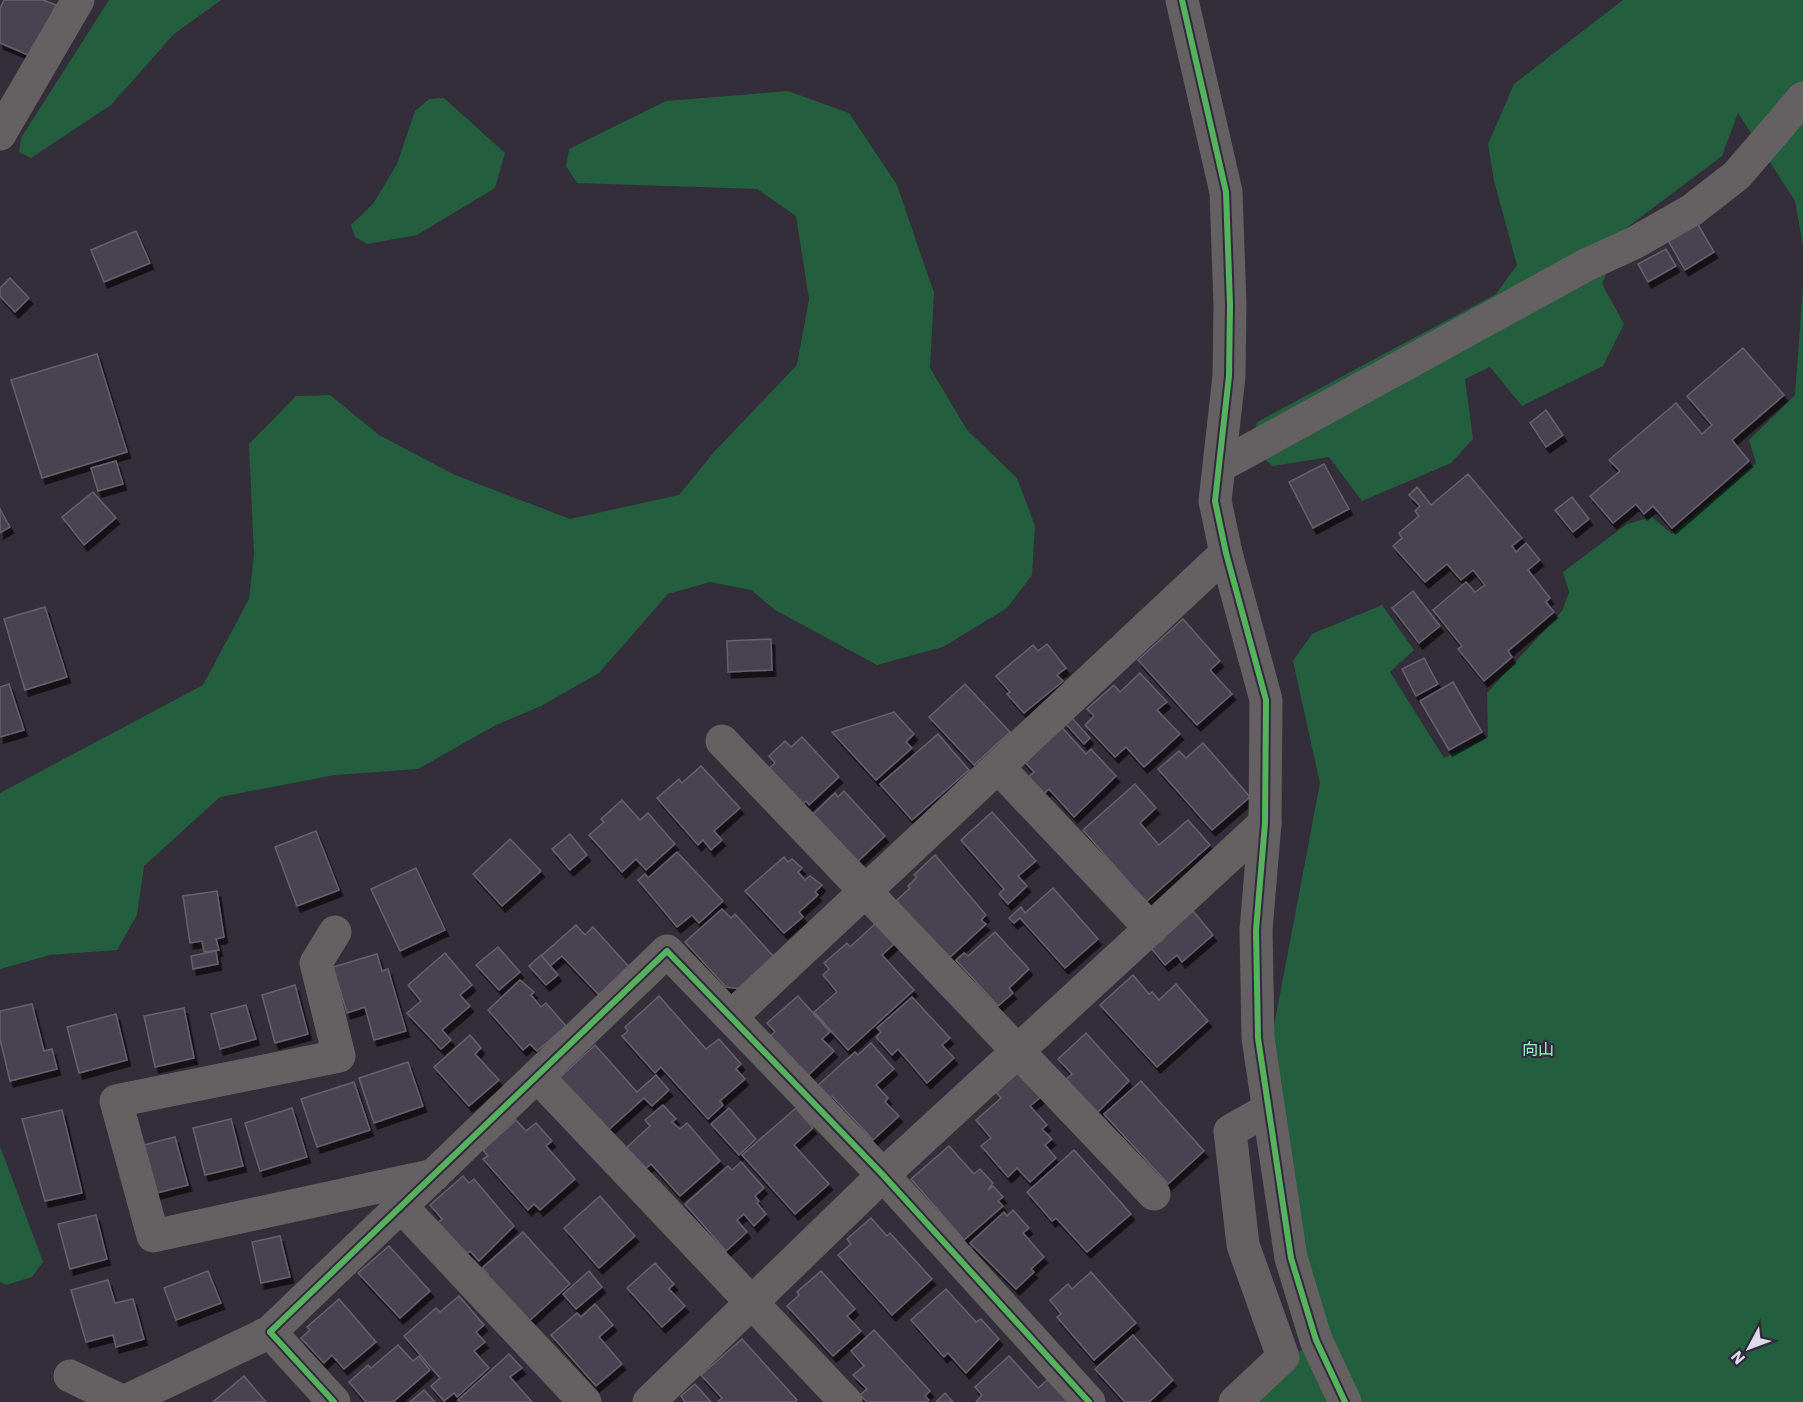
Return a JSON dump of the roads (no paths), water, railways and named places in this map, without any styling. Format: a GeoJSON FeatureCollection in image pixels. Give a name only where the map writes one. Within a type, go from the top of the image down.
{"type":"FeatureCollection","features":[{"type":"Feature","properties":{"kind":"street"},"geometry":{"type":"LineString","coordinates":[[0,134],[78,0]]}},
{"type":"Feature","properties":{"kind":"street"},"geometry":{"type":"LineString","coordinates":[[1182,0],[1226,192],[1230,305],[1229,376],[1215,501],[1226,553],[1266,700],[1265,823],[1256,930],[1258,1038],[1291,1258],[1316,1340],[1345,1402]]}},
{"type":"Feature","properties":{"kind":"street"},"geometry":{"type":"LineString","coordinates":[[1220,466],[1576,270],[1634,243],[1692,210],[1737,175],[1803,98]]}},
{"type":"Feature","properties":{"kind":"street"},"geometry":{"type":"LineString","coordinates":[[731,1017],[1226,553]]}},
{"type":"Feature","properties":{"kind":"street"},"geometry":{"type":"LineString","coordinates":[[722,741],[1154,1194]]}},
{"type":"Feature","properties":{"kind":"street"},"geometry":{"type":"LineString","coordinates":[[998,767],[1151,929]]}},
{"type":"Feature","properties":{"kind":"street"},"geometry":{"type":"LineString","coordinates":[[649,1402],[883,1175],[1265,823]]}},
{"type":"Feature","properties":{"kind":"street"},"geometry":{"type":"LineString","coordinates":[[334,932],[316,963],[339,1056],[116,1101],[153,1236],[434,1176]]}},
{"type":"Feature","properties":{"kind":"street"},"geometry":{"type":"LineString","coordinates":[[70,1376],[124,1402],[270,1332],[667,951],[883,1175],[1089,1402]]}},
{"type":"Feature","properties":{"kind":"street"},"geometry":{"type":"LineString","coordinates":[[537,1076],[846,1402]]}},
{"type":"Feature","properties":{"kind":"street"},"geometry":{"type":"LineString","coordinates":[[1235,1402],[1283,1357],[1243,1245],[1230,1131],[1267,1110]]}},
{"type":"Feature","properties":{"kind":"street"},"geometry":{"type":"LineString","coordinates":[[401,1206],[585,1402]]}},
{"type":"Feature","properties":{"kind":"street"},"geometry":{"type":"LineString","coordinates":[[270,1332],[334,1402]]}},
{"type":"Feature","properties":{"kind":"park label","name":"向山"},"geometry":{"type":"Point","coordinates":[1538,1049]}}]}
